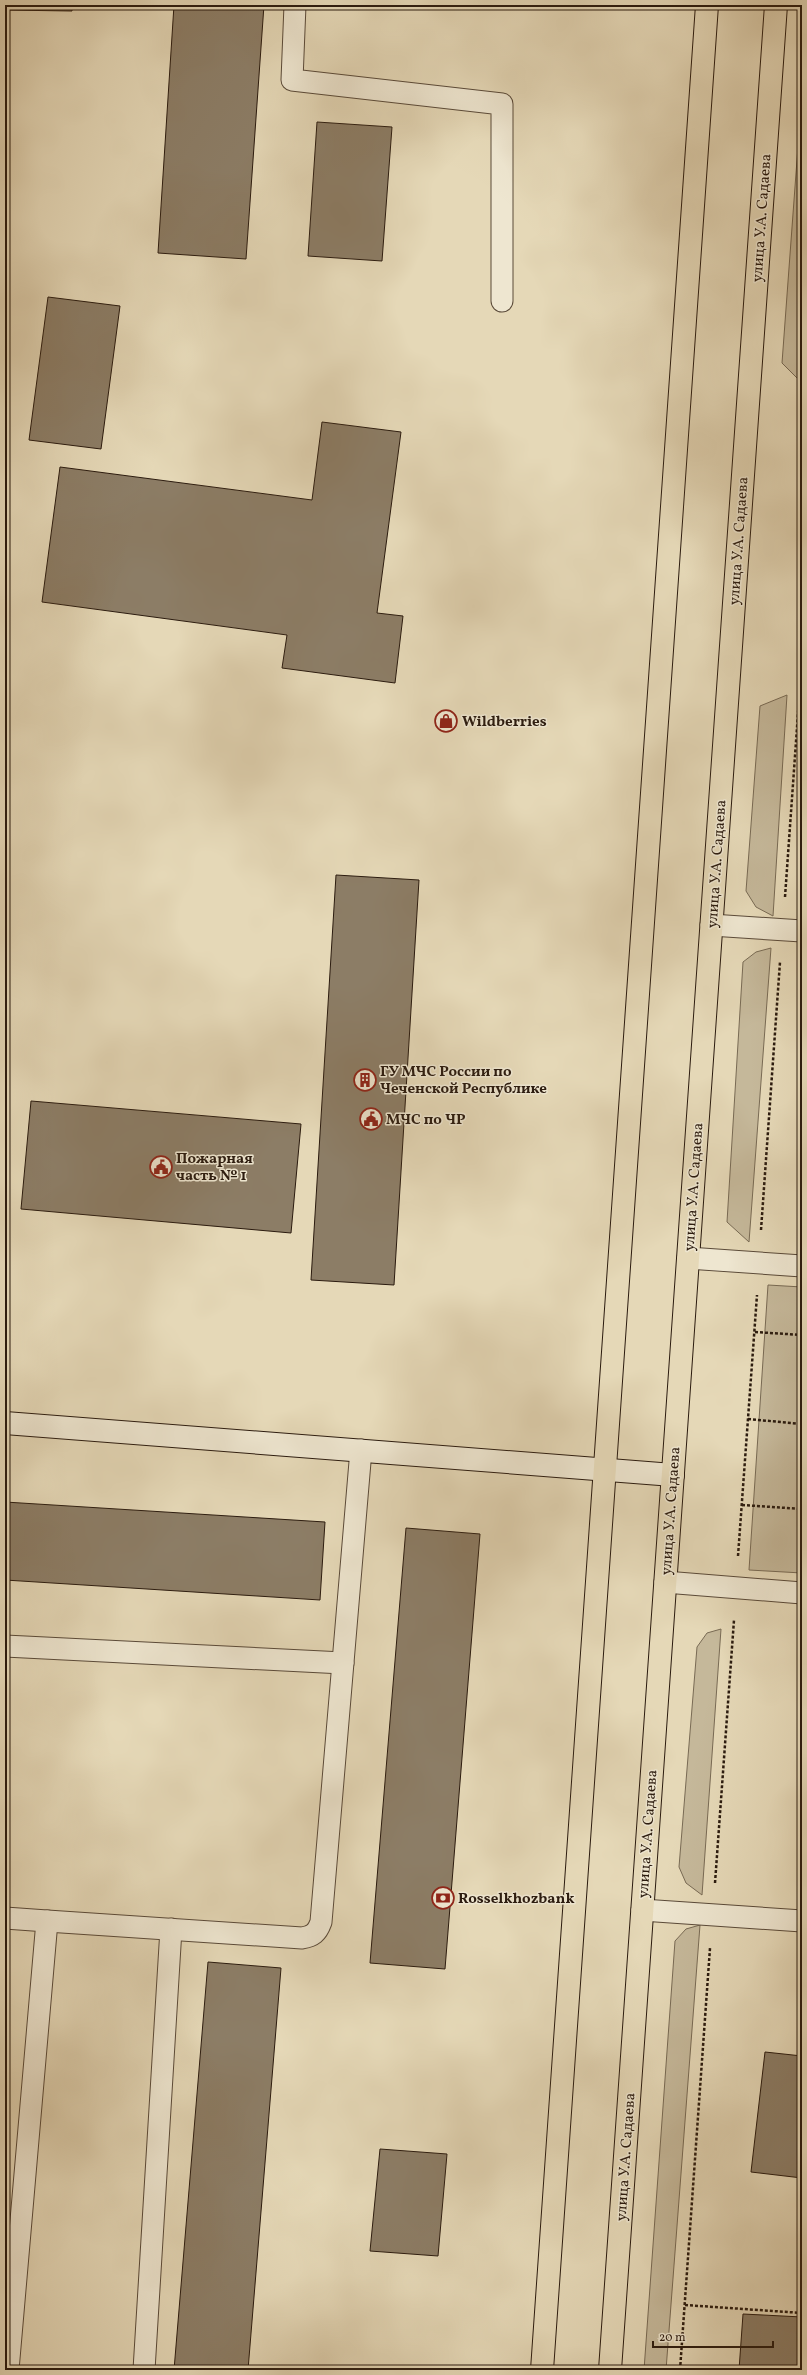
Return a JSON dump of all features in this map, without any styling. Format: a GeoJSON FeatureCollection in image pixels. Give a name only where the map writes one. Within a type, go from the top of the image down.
{"type":"FeatureCollection","features":[{"type":"Feature","properties":{"kind":"main road"},"geometry":{"type":"LineString","coordinates":[[542,2370],[707,5]]}},
{"type":"Feature","properties":{"kind":"main road","name":"улица У.А. Садаева"},"geometry":{"type":"LineString","coordinates":[[610,2370],[776,5]]}},
{"type":"Feature","properties":{"kind":"street"},"geometry":{"type":"LineString","coordinates":[[5,1423],[672,1475]]}},
{"type":"Feature","properties":{"kind":"lane"},"geometry":{"type":"LineString","coordinates":[[295,5],[292,80],[502,104],[502,301]]}},
{"type":"Feature","properties":{"kind":"lane"},"geometry":{"type":"LineString","coordinates":[[711,926],[792,931]]}},
{"type":"Feature","properties":{"kind":"lane"},"geometry":{"type":"LineString","coordinates":[[688,1258],[802,1266]]}},
{"type":"Feature","properties":{"kind":"lane"},"geometry":{"type":"LineString","coordinates":[[5,1918],[302,1938],[311,1937],[318,1931],[321,1922],[361,1450]]}},
{"type":"Feature","properties":{"kind":"lane"},"geometry":{"type":"LineString","coordinates":[[665,1582],[802,1593]]}},
{"type":"Feature","properties":{"kind":"lane"},"geometry":{"type":"LineString","coordinates":[[5,1646],[342,1663]]}},
{"type":"Feature","properties":{"kind":"lane"},"geometry":{"type":"LineString","coordinates":[[642,1910],[802,1921]]}},
{"type":"Feature","properties":{"kind":"lane"},"geometry":{"type":"LineString","coordinates":[[8,2370],[47,1921]]}},
{"type":"Feature","properties":{"kind":"lane"},"geometry":{"type":"LineString","coordinates":[[144,2370],[171,1929]]}},
{"type":"Feature","properties":{"kind":"path"},"geometry":{"type":"LineString","coordinates":[[680,2370],[759,1263],[792,931],[802,657]]}},
{"type":"Feature","properties":{"kind":"path"},"geometry":{"type":"LineString","coordinates":[[754,1332],[802,1335]]}},
{"type":"Feature","properties":{"kind":"path"},"geometry":{"type":"LineString","coordinates":[[748,1419],[802,1424]]}},
{"type":"Feature","properties":{"kind":"path"},"geometry":{"type":"LineString","coordinates":[[742,1505],[802,1509]]}},
{"type":"Feature","properties":{"kind":"path"},"geometry":{"type":"LineString","coordinates":[[685,2305],[802,2313]]}},
{"type":"Feature","properties":{"kind":"shaded area"},"geometry":{"type":"Polygon","coordinates":[[[802,92],[802,383],[782,363],[802,92]]]}},
{"type":"Feature","properties":{"kind":"shaded area"},"geometry":{"type":"Polygon","coordinates":[[[787,695],[773,916],[756,907],[746,891],[760,706],[787,695]]]}},
{"type":"Feature","properties":{"kind":"shaded area"},"geometry":{"type":"Polygon","coordinates":[[[771,948],[749,1242],[727,1222],[743,962],[756,952],[771,948]]]}},
{"type":"Feature","properties":{"kind":"shaded area"},"geometry":{"type":"Polygon","coordinates":[[[768,1285],[802,1287],[802,1573],[749,1570],[768,1285]]]}},
{"type":"Feature","properties":{"kind":"shaded area"},"geometry":{"type":"Polygon","coordinates":[[[721,1629],[702,1895],[686,1883],[679,1867],[697,1647],[707,1633],[721,1629]]]}},
{"type":"Feature","properties":{"kind":"shaded area"},"geometry":{"type":"Polygon","coordinates":[[[700,1925],[666,2370],[644,2370],[675,1941],[686,1929],[700,1925]]]}},
{"type":"Feature","properties":{"kind":"building"},"geometry":{"type":"Polygon","coordinates":[[[5,5],[72,5],[72,11],[5,10],[5,5]]]}},
{"type":"Feature","properties":{"kind":"building"},"geometry":{"type":"Polygon","coordinates":[[[174,5],[264,5],[246,259],[158,253],[174,5]]]}},
{"type":"Feature","properties":{"kind":"building"},"geometry":{"type":"Polygon","coordinates":[[[317,122],[392,127],[382,261],[308,256],[317,122]]]}},
{"type":"Feature","properties":{"kind":"building"},"geometry":{"type":"Polygon","coordinates":[[[48,297],[120,306],[101,449],[29,440],[48,297]]]}},
{"type":"Feature","properties":{"kind":"building"},"geometry":{"type":"Polygon","coordinates":[[[322,422],[401,432],[377,613],[403,616],[395,683],[282,668],[287,635],[42,602],[60,467],[312,500],[322,422]]]}},
{"type":"Feature","properties":{"kind":"building","name":"ГУ МЧС России по Чеченской Республике"},"geometry":{"type":"Polygon","coordinates":[[[336,875],[419,880],[394,1285],[311,1280],[336,875]]]}},
{"type":"Feature","properties":{"kind":"building","name":"Пожарная часть № 1"},"geometry":{"type":"Polygon","coordinates":[[[31,1101],[301,1124],[291,1233],[21,1209],[31,1101]]]}},
{"type":"Feature","properties":{"kind":"building"},"geometry":{"type":"Polygon","coordinates":[[[5,1502],[325,1522],[320,1600],[5,1580],[5,1502]]]}},
{"type":"Feature","properties":{"kind":"building"},"geometry":{"type":"Polygon","coordinates":[[[406,1528],[480,1534],[445,1969],[370,1963],[406,1528]]]}},
{"type":"Feature","properties":{"kind":"building"},"geometry":{"type":"Polygon","coordinates":[[[208,1962],[281,1968],[248,2370],[174,2370],[208,1962]]]}},
{"type":"Feature","properties":{"kind":"building"},"geometry":{"type":"Polygon","coordinates":[[[765,2052],[802,2056],[802,2178],[751,2172],[765,2052]]]}},
{"type":"Feature","properties":{"kind":"building"},"geometry":{"type":"Polygon","coordinates":[[[380,2149],[447,2154],[438,2256],[370,2251],[380,2149]]]}},
{"type":"Feature","properties":{"kind":"building"},"geometry":{"type":"Polygon","coordinates":[[[743,2314],[802,2317],[802,2370],[739,2370],[743,2314]]]}},
{"type":"Feature","properties":{"kind":"place","name":"Wildberries"},"geometry":{"type":"Point","coordinates":[446,721]}},
{"type":"Feature","properties":{"kind":"place","name":"ГУ МЧС России по Чеченской Республике"},"geometry":{"type":"Point","coordinates":[365,1080]}},
{"type":"Feature","properties":{"kind":"place","name":"МЧС по ЧР"},"geometry":{"type":"Point","coordinates":[371,1119]}},
{"type":"Feature","properties":{"kind":"place","name":"Пожарная часть № 1"},"geometry":{"type":"Point","coordinates":[161,1167]}},
{"type":"Feature","properties":{"kind":"place","name":"Rosselkhozbank"},"geometry":{"type":"Point","coordinates":[443,1898]}}]}
